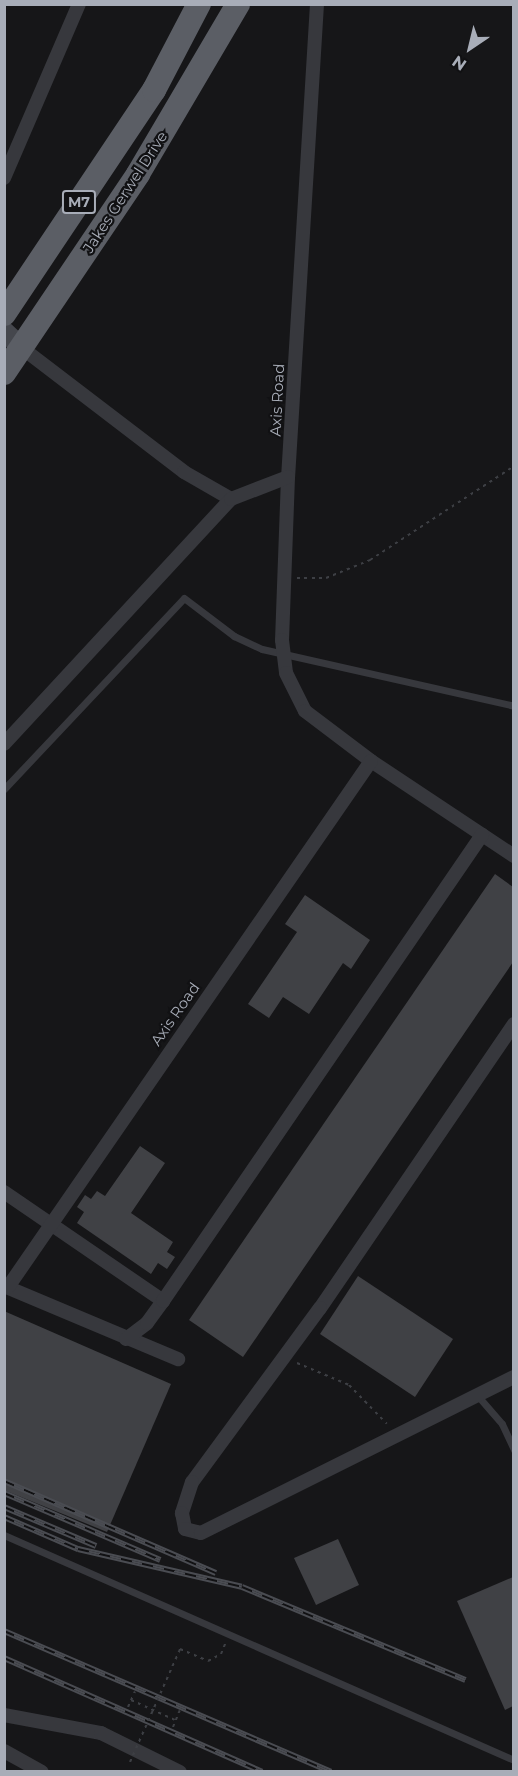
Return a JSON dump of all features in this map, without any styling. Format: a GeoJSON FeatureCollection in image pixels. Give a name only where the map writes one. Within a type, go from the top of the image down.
{"type":"FeatureCollection","features":[{"type":"Feature","properties":{"kind":"highway","name":"Jakes Gerwel Drive"},"geometry":{"type":"LineString","coordinates":[[4,314],[154,90],[199,4]]}},
{"type":"Feature","properties":{"kind":"highway","name":"Jakes Gerwel Drive"},"geometry":{"type":"LineString","coordinates":[[16,357],[144,165],[238,4]]}},
{"type":"Feature","properties":{"kind":"main road"},"geometry":{"type":"LineString","coordinates":[[4,331],[16,357]]}},
{"type":"Feature","properties":{"kind":"street"},"geometry":{"type":"LineString","coordinates":[[4,178],[78,4]]}},
{"type":"Feature","properties":{"kind":"street","name":"Axis Road"},"geometry":{"type":"LineString","coordinates":[[317,4],[288,477],[282,654],[294,693],[305,711],[371,761],[513,856]]}},
{"type":"Feature","properties":{"kind":"street"},"geometry":{"type":"LineString","coordinates":[[16,357],[184,472],[231,499]]}},
{"type":"Feature","properties":{"kind":"street"},"geometry":{"type":"LineString","coordinates":[[4,744],[231,499],[288,477]]}},
{"type":"Feature","properties":{"kind":"street","name":"Axis Road"},"geometry":{"type":"LineString","coordinates":[[6,1287],[371,761]]}},
{"type":"Feature","properties":{"kind":"street"},"geometry":{"type":"LineString","coordinates":[[126,1339],[147,1323],[163,1301],[482,835]]}},
{"type":"Feature","properties":{"kind":"street"},"geometry":{"type":"LineString","coordinates":[[513,1024],[284,1357],[192,1482],[182,1513],[185,1528],[201,1533],[513,1377]]}},
{"type":"Feature","properties":{"kind":"street"},"geometry":{"type":"LineString","coordinates":[[4,1192],[163,1301]]}},
{"type":"Feature","properties":{"kind":"street"},"geometry":{"type":"LineString","coordinates":[[6,1287],[178,1359]]}},
{"type":"Feature","properties":{"kind":"street"},"geometry":{"type":"LineString","coordinates":[[4,1715],[101,1733],[180,1772]]}},
{"type":"Feature","properties":{"kind":"street"},"geometry":{"type":"LineString","coordinates":[[4,1751],[42,1772]]}},
{"type":"Feature","properties":{"kind":"lane"},"geometry":{"type":"LineString","coordinates":[[4,789],[184,598],[234,636],[282,654],[513,706]]}},
{"type":"Feature","properties":{"kind":"lane"},"geometry":{"type":"LineString","coordinates":[[477,1395],[502,1424],[513,1450]]}},
{"type":"Feature","properties":{"kind":"lane"},"geometry":{"type":"LineString","coordinates":[[4,1535],[513,1760]]}},
{"type":"Feature","properties":{"kind":"path"},"geometry":{"type":"LineString","coordinates":[[285,578],[326,578],[361,565],[513,466]]}},
{"type":"Feature","properties":{"kind":"path"},"geometry":{"type":"LineString","coordinates":[[284,1357],[349,1385],[397,1435]]}},
{"type":"Feature","properties":{"kind":"path"},"geometry":{"type":"LineString","coordinates":[[130,1762],[180,1649],[208,1661],[220,1654],[229,1636]]}},
{"type":"Feature","properties":{"kind":"path"},"geometry":{"type":"LineString","coordinates":[[128,1707],[135,1691]]}},
{"type":"Feature","properties":{"kind":"path"},"geometry":{"type":"LineString","coordinates":[[131,1700],[176,1720]]}},
{"type":"Feature","properties":{"kind":"path"},"geometry":{"type":"LineString","coordinates":[[173,1727],[180,1710]]}},
{"type":"Feature","properties":{"kind":"building"},"geometry":{"type":"Polygon","coordinates":[[[495,874],[513,887],[513,962],[243,1357],[189,1320],[495,874]]]}},
{"type":"Feature","properties":{"kind":"building"},"geometry":{"type":"Polygon","coordinates":[[[305,895],[370,940],[351,969],[343,963],[309,1014],[283,997],[269,1018],[248,1004],[297,932],[285,924],[305,895]]]}},
{"type":"Feature","properties":{"kind":"building"},"geometry":{"type":"Polygon","coordinates":[[[140,1146],[165,1163],[131,1213],[173,1242],[167,1252],[175,1257],[167,1269],[158,1263],[151,1274],[77,1223],[84,1212],[77,1207],[85,1195],[91,1199],[97,1191],[105,1196],[140,1146]]]}},
{"type":"Feature","properties":{"kind":"building"},"geometry":{"type":"Polygon","coordinates":[[[358,1276],[453,1339],[415,1397],[320,1334],[358,1276]]]}},
{"type":"Feature","properties":{"kind":"building"},"geometry":{"type":"Polygon","coordinates":[[[4,1311],[171,1384],[107,1532],[4,1490],[4,1311]]]}},
{"type":"Feature","properties":{"kind":"building"},"geometry":{"type":"Polygon","coordinates":[[[338,1539],[359,1585],[316,1605],[294,1558],[338,1539]]]}},
{"type":"Feature","properties":{"kind":"building"},"geometry":{"type":"Polygon","coordinates":[[[513,1577],[513,1706],[505,1710],[457,1601],[513,1577]]]}},
{"type":"Feature","properties":{"kind":"railway"},"geometry":{"type":"LineString","coordinates":[[4,1481],[216,1573]]}},
{"type":"Feature","properties":{"kind":"railway"},"geometry":{"type":"LineString","coordinates":[[4,1493],[160,1560]]}},
{"type":"Feature","properties":{"kind":"railway"},"geometry":{"type":"LineString","coordinates":[[4,1507],[96,1546]]}},
{"type":"Feature","properties":{"kind":"railway"},"geometry":{"type":"LineString","coordinates":[[4,1517],[78,1549],[242,1587],[465,1680]]}},
{"type":"Feature","properties":{"kind":"railway"},"geometry":{"type":"LineString","coordinates":[[4,1631],[331,1772]]}},
{"type":"Feature","properties":{"kind":"railway"},"geometry":{"type":"LineString","coordinates":[[4,1658],[262,1772]]}}]}
